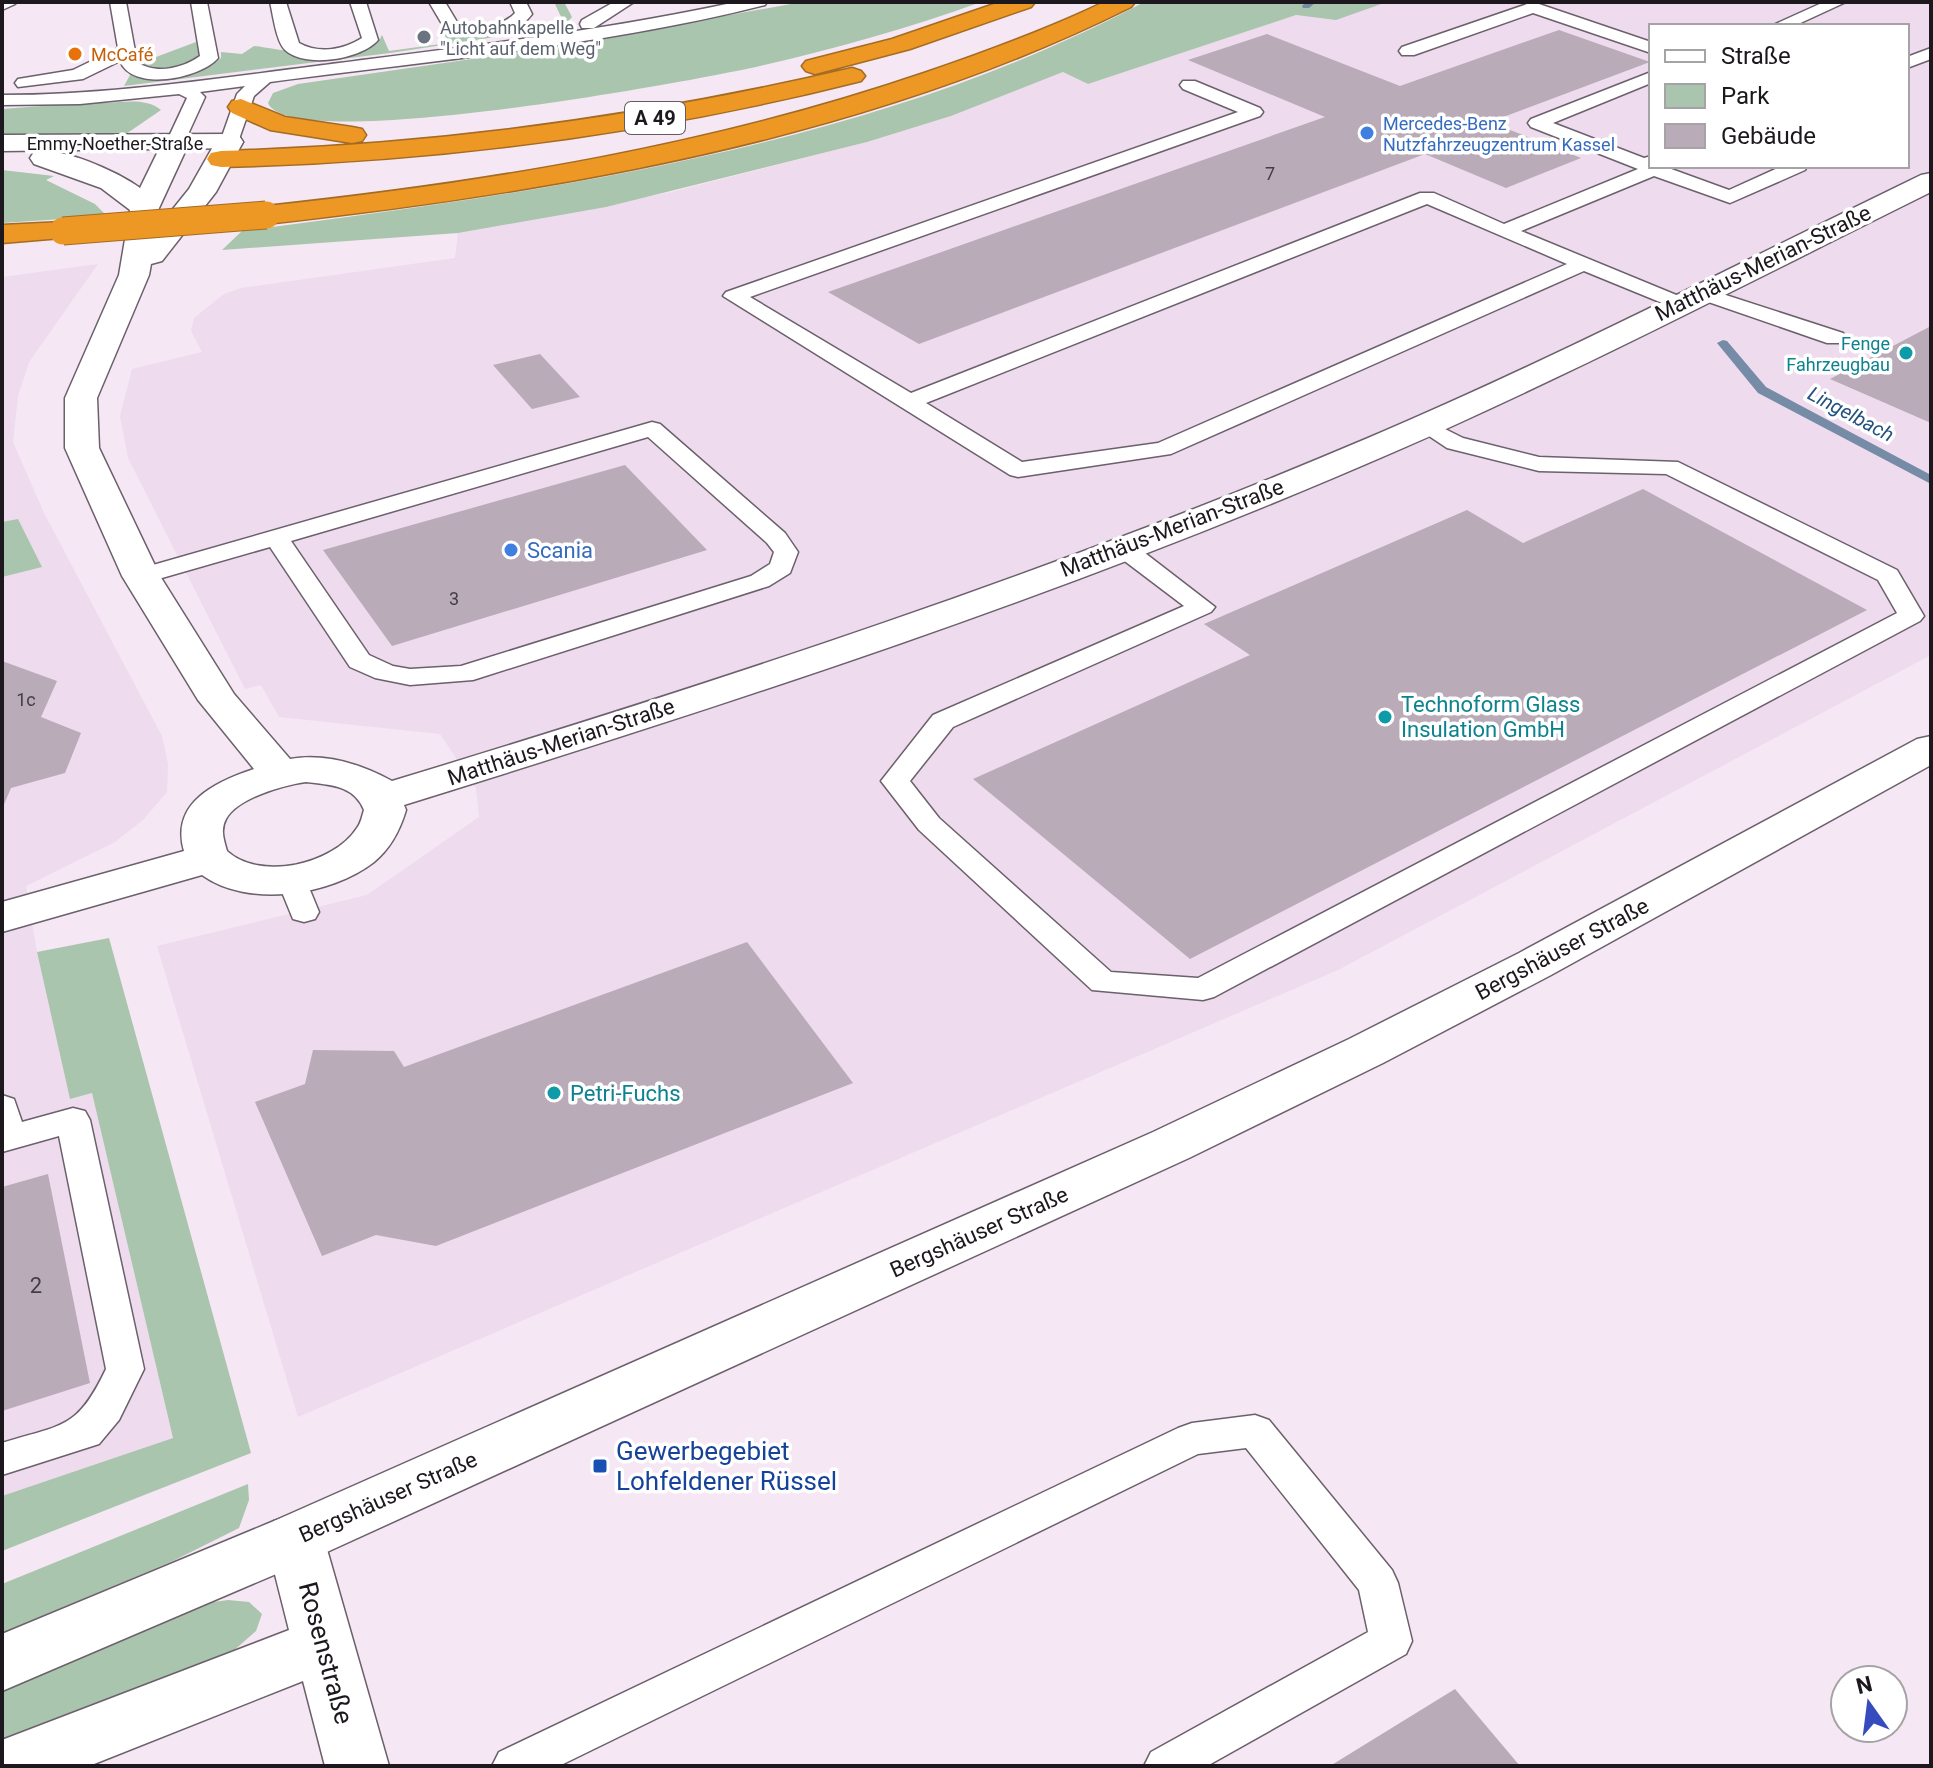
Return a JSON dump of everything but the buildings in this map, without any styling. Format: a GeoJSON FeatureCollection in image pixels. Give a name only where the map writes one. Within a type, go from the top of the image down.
{"type":"FeatureCollection","features":[{"type":"Feature","properties":{"kind":"highway","name":"A 49"},"geometry":{"type":"LineString","coordinates":[[225,151],[354,135],[512,121],[699,92],[866,54],[1023,2]]}},
{"type":"Feature","properties":{"kind":"highway","name":"A 49"},"geometry":{"type":"LineString","coordinates":[[225,151],[328,156],[417,149],[549,134],[690,112],[891,67],[1001,31],[1074,2]]}},
{"type":"Feature","properties":{"kind":"highway"},"geometry":{"type":"LineString","coordinates":[[2,234],[266,215],[377,203],[548,177],[729,138],[842,108],[934,79],[1045,38],[1123,2]]}},
{"type":"Feature","properties":{"kind":"highway"},"geometry":{"type":"LineString","coordinates":[[241,107],[279,124],[354,135]]}},
{"type":"Feature","properties":{"kind":"street","name":"Emmy-Noether-Straße"},"geometry":{"type":"LineString","coordinates":[[2,143],[225,151]]}},
{"type":"Feature","properties":{"kind":"street","name":"Emmy-Noether-Straße"},"geometry":{"type":"LineString","coordinates":[[2,157],[44,158],[171,151]]}},
{"type":"Feature","properties":{"kind":"street"},"geometry":{"type":"LineString","coordinates":[[171,151],[145,208],[134,275],[81,398],[82,448],[141,576],[218,700],[279,773]]}},
{"type":"Feature","properties":{"kind":"street"},"geometry":{"type":"LineString","coordinates":[[134,275],[202,192],[225,151]]}},
{"type":"Feature","properties":{"kind":"street"},"geometry":{"type":"LineString","coordinates":[[44,158],[107,178],[129,190],[145,208]]}},
{"type":"Feature","properties":{"kind":"street","name":"Matthäus-Merian-Straße"},"geometry":{"type":"LineString","coordinates":[[382,798],[542,749],[883,636],[1123,548],[1505,391],[1931,181]]}},
{"type":"Feature","properties":{"kind":"street","name":"Bergshäuser Straße"},"geometry":{"type":"LineString","coordinates":[[2,1663],[295,1539],[1171,1145],[1366,1051],[1659,898],[1931,748]]}},
{"type":"Feature","properties":{"kind":"street"},"geometry":{"type":"LineString","coordinates":[[332,770],[371,785],[382,798],[385,814],[381,831],[367,848],[321,874],[298,896],[223,870],[209,858],[201,843],[202,826],[212,809],[241,787],[279,773],[332,770]]}},
{"type":"Feature","properties":{"kind":"street"},"geometry":{"type":"LineString","coordinates":[[2,917],[117,887],[209,858]]}},
{"type":"Feature","properties":{"kind":"street","name":"Rosenstraße"},"geometry":{"type":"LineString","coordinates":[[295,1539],[357,1766]]}},
{"type":"Feature","properties":{"kind":"street"},"geometry":{"type":"LineString","coordinates":[[13,1766],[325,1644]]}},
{"type":"Feature","properties":{"kind":"lane"},"geometry":{"type":"LineString","coordinates":[[118,2],[130,65],[142,71],[181,71],[203,63],[210,53],[199,2]]}},
{"type":"Feature","properties":{"kind":"lane"},"geometry":{"type":"LineString","coordinates":[[278,2],[291,46],[317,54],[355,49],[370,40],[358,2]]}},
{"type":"Feature","properties":{"kind":"lane"},"geometry":{"type":"LineString","coordinates":[[437,2],[451,25],[483,30],[507,26],[522,18],[524,14],[518,2]]}},
{"type":"Feature","properties":{"kind":"lane"},"geometry":{"type":"LineString","coordinates":[[588,24],[607,16],[626,2]]}},
{"type":"Feature","properties":{"kind":"lane"},"geometry":{"type":"LineString","coordinates":[[2,100],[96,97],[593,35],[759,2]]}},
{"type":"Feature","properties":{"kind":"lane"},"geometry":{"type":"LineString","coordinates":[[1784,24],[1838,2]]}},
{"type":"Feature","properties":{"kind":"lane"},"geometry":{"type":"LineString","coordinates":[[1408,51],[1533,7],[1649,47]]}},
{"type":"Feature","properties":{"kind":"lane"},"geometry":{"type":"LineString","coordinates":[[2,82],[40,82],[77,75],[126,51]]}},
{"type":"Feature","properties":{"kind":"lane"},"geometry":{"type":"LineString","coordinates":[[1909,62],[1931,53]]}},
{"type":"Feature","properties":{"kind":"lane"},"geometry":{"type":"LineString","coordinates":[[77,75],[94,85],[96,97]]}},
{"type":"Feature","properties":{"kind":"lane"},"geometry":{"type":"LineString","coordinates":[[225,151],[250,90],[274,76]]}},
{"type":"Feature","properties":{"kind":"lane"},"geometry":{"type":"LineString","coordinates":[[1649,78],[1537,123],[1649,165]]}},
{"type":"Feature","properties":{"kind":"lane"},"geometry":{"type":"LineString","coordinates":[[1189,85],[1254,112],[733,296],[1018,470],[1163,449],[1584,264]]}},
{"type":"Feature","properties":{"kind":"lane"},"geometry":{"type":"LineString","coordinates":[[171,151],[196,97],[176,88]]}},
{"type":"Feature","properties":{"kind":"lane"},"geometry":{"type":"LineString","coordinates":[[1504,231],[1649,165]]}},
{"type":"Feature","properties":{"kind":"lane"},"geometry":{"type":"LineString","coordinates":[[1658,168],[1730,197],[1794,168]]}},
{"type":"Feature","properties":{"kind":"lane"},"geometry":{"type":"LineString","coordinates":[[909,402],[1427,197],[1584,264],[1690,298],[1835,338]]}},
{"type":"Feature","properties":{"kind":"lane"},"geometry":{"type":"LineString","coordinates":[[1123,548],[1202,607],[943,721],[895,781],[929,824],[1103,982],[1203,989],[1911,616],[1888,575],[1670,467],[1539,464],[1455,443],[1425,426]]}},
{"type":"Feature","properties":{"kind":"lane"},"geometry":{"type":"LineString","coordinates":[[141,576],[276,537],[652,429],[776,538],[786,552],[781,568],[760,581],[464,674],[422,680],[379,673],[359,661],[276,537]]}},
{"type":"Feature","properties":{"kind":"lane"},"geometry":{"type":"LineString","coordinates":[[2,1459],[85,1433],[106,1409],[125,1369],[73,1120],[4,1128]]}},
{"type":"Feature","properties":{"kind":"lane"},"geometry":{"type":"LineString","coordinates":[[514,1766],[1192,1439],[1255,1431],[1378,1583],[1391,1641],[1166,1766]]}},
{"type":"Feature","properties":{"kind":"shaded area"},"geometry":{"type":"Polygon","coordinates":[[[1387,2],[1931,2],[1931,655],[1338,970],[298,1417],[157,946],[367,895],[479,817],[476,788],[440,734],[279,717],[261,685],[245,689],[128,458],[120,416],[132,369],[202,352],[191,331],[194,318],[224,294],[241,288],[455,258],[458,233],[672,192],[867,142],[951,116],[1063,72],[1088,84],[1296,15],[1336,19],[1387,2]]]}},
{"type":"Feature","properties":{"kind":"shaded area"},"geometry":{"type":"Polygon","coordinates":[[[98,264],[29,362],[18,396],[13,442],[44,513],[162,736],[168,764],[167,792],[143,820],[115,842],[26,886],[37,952],[70,1098],[92,1093],[173,1438],[2,1496],[2,277],[98,264]]]}},
{"type":"Feature","properties":{"kind":"green space"},"geometry":{"type":"Polygon","coordinates":[[[554,2],[564,2],[572,17],[555,28],[390,53],[124,86],[130,75],[166,77],[190,74],[221,58],[221,52],[242,54],[254,46],[303,53],[342,54],[373,45],[382,35],[389,51],[448,43],[442,28],[486,33],[528,21],[530,24],[563,21],[554,2]]]}},
{"type":"Feature","properties":{"kind":"green space"},"geometry":{"type":"Polygon","coordinates":[[[802,2],[981,2],[844,45],[722,74],[500,110],[346,122],[293,117],[268,103],[273,93],[298,84],[528,51],[802,2]]]}},
{"type":"Feature","properties":{"kind":"green space"},"geometry":{"type":"Polygon","coordinates":[[[1144,2],[1387,2],[1336,20],[1296,15],[1088,84],[1063,72],[951,116],[867,142],[606,207],[458,233],[222,250],[242,231],[588,180],[819,128],[931,93],[1040,52],[1144,2]]]}},
{"type":"Feature","properties":{"kind":"green space"},"geometry":{"type":"Polygon","coordinates":[[[196,42],[199,56],[186,64],[163,68],[140,63],[196,42]]]}},
{"type":"Feature","properties":{"kind":"green space"},"geometry":{"type":"Polygon","coordinates":[[[107,101],[142,102],[161,110],[126,134],[2,137],[2,109],[107,101]]]}},
{"type":"Feature","properties":{"kind":"green space"},"geometry":{"type":"Polygon","coordinates":[[[2,170],[54,176],[46,180],[95,204],[107,216],[2,223],[2,170]]]}},
{"type":"Feature","properties":{"kind":"green space"},"geometry":{"type":"Polygon","coordinates":[[[18,519],[42,567],[2,577],[2,522],[18,519]]]}},
{"type":"Feature","properties":{"kind":"green space"},"geometry":{"type":"Polygon","coordinates":[[[109,938],[251,1453],[2,1551],[2,1496],[173,1438],[92,1093],[70,1099],[37,952],[109,938]]]}},
{"type":"Feature","properties":{"kind":"green space"},"geometry":{"type":"Polygon","coordinates":[[[248,1484],[249,1500],[239,1528],[173,1561],[2,1633],[2,1584],[248,1484]]]}},
{"type":"Feature","properties":{"kind":"green space"},"geometry":{"type":"Polygon","coordinates":[[[228,1600],[249,1602],[262,1614],[256,1631],[216,1666],[2,1751],[2,1691],[207,1603],[228,1600]]]}},
{"type":"Feature","properties":{"kind":"waterway"},"geometry":{"type":"LineString","coordinates":[[1306,6],[1312,2]]}},
{"type":"Feature","properties":{"kind":"waterway","name":"Lingelbach"},"geometry":{"type":"LineString","coordinates":[[1723,343],[1762,390],[1931,480]]}},
{"type":"Feature","properties":{"kind":"place","name":"Autobahnkapelle \"Licht auf dem Weg\""},"geometry":{"type":"Point","coordinates":[424,37]}},
{"type":"Feature","properties":{"kind":"place","name":"McCafé"},"geometry":{"type":"Point","coordinates":[75,54]}},
{"type":"Feature","properties":{"kind":"place","name":"Mercedes-Benz Nutzfahrzeugzentrum Kassel"},"geometry":{"type":"Point","coordinates":[1367,133]}},
{"type":"Feature","properties":{"kind":"place","name":"Fenge Fahrzeugbau"},"geometry":{"type":"Point","coordinates":[1906,353]}},
{"type":"Feature","properties":{"kind":"place","name":"Scania"},"geometry":{"type":"Point","coordinates":[511,550]}},
{"type":"Feature","properties":{"kind":"place","name":"Technoform Glass Insulation GmbH"},"geometry":{"type":"Point","coordinates":[1385,717]}},
{"type":"Feature","properties":{"kind":"place","name":"Petri-Fuchs"},"geometry":{"type":"Point","coordinates":[554,1093]}},
{"type":"Feature","properties":{"kind":"place","name":"Gewerbegebiet Lohfeldener Rüssel"},"geometry":{"type":"Point","coordinates":[600,1466]}}]}
